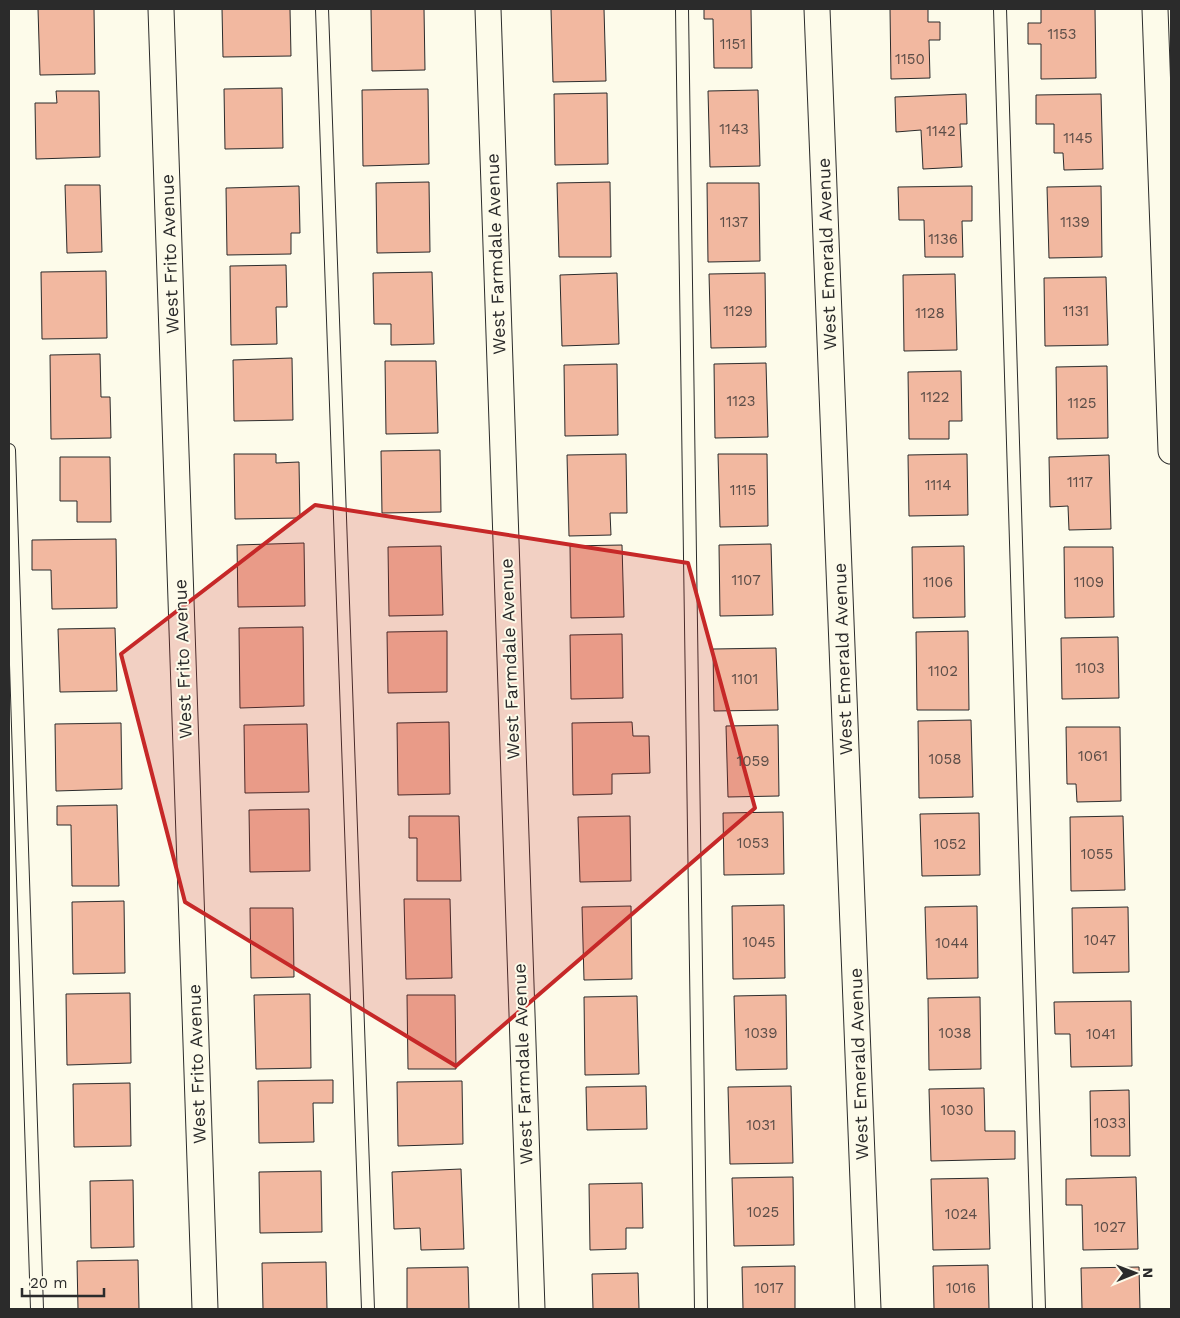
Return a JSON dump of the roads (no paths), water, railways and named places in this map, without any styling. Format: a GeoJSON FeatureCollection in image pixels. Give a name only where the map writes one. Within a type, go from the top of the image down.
{"type":"FeatureCollection","features":[{"type":"Feature","properties":{"kind":"street","name":"West Frito Avenue"},"geometry":{"type":"LineString","coordinates":[[161,9],[206,1309]]}},
{"type":"Feature","properties":{"kind":"street","name":"West Farmdale Avenue"},"geometry":{"type":"LineString","coordinates":[[488,9],[532,1309]]}},
{"type":"Feature","properties":{"kind":"street","name":"West Emerald Avenue"},"geometry":{"type":"LineString","coordinates":[[817,9],[868,1309]]}},
{"type":"Feature","properties":{"kind":"street"},"geometry":{"type":"LineString","coordinates":[[1155,9],[1171,451]]}},
{"type":"Feature","properties":{"kind":"lane"},"geometry":{"type":"LineString","coordinates":[[322,9],[368,1309]]}},
{"type":"Feature","properties":{"kind":"lane"},"geometry":{"type":"LineString","coordinates":[[682,9],[702,1309]]}},
{"type":"Feature","properties":{"kind":"lane"},"geometry":{"type":"LineString","coordinates":[[1000,9],[1038,1309]]}},
{"type":"Feature","properties":{"kind":"lane"},"geometry":{"type":"LineString","coordinates":[[9,450],[37,1309]]}}]}
